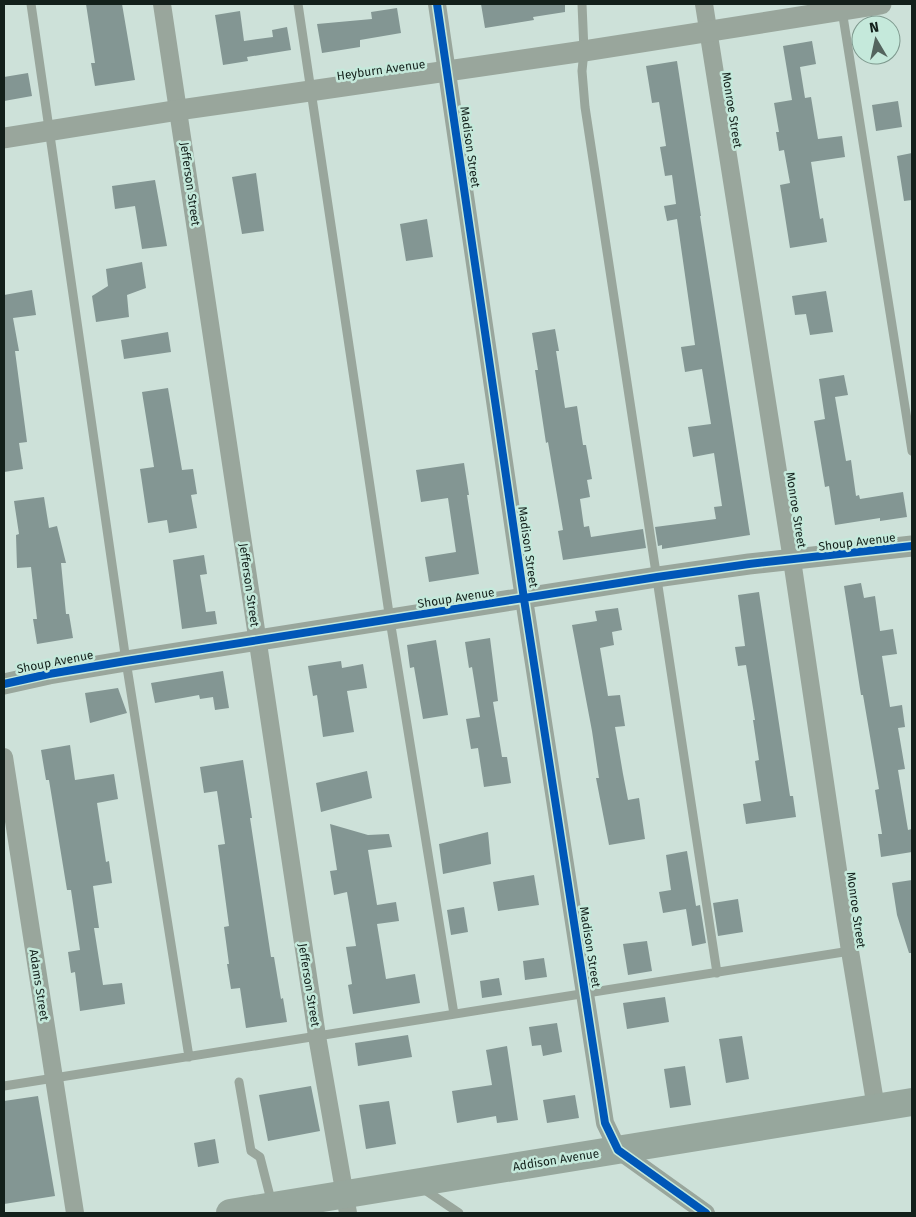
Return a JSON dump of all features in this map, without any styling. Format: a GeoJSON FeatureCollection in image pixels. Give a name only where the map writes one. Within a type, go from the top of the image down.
{"type":"FeatureCollection","features":[{"type":"Feature","properties":{"kind":"main road","name":"Addison Avenue"},"geometry":{"type":"LineString","coordinates":[[230,1213],[273,1206],[347,1204],[415,1183],[912,1102]]}},
{"type":"Feature","properties":{"kind":"street","name":"Jefferson Street"},"geometry":{"type":"LineString","coordinates":[[162,4],[317,1036],[347,1204]]}},
{"type":"Feature","properties":{"kind":"street","name":"Madison Street"},"geometry":{"type":"LineString","coordinates":[[437,4],[524,599],[605,1123],[618,1150]]}},
{"type":"Feature","properties":{"kind":"street","name":"Monroe Street"},"geometry":{"type":"LineString","coordinates":[[704,4],[792,560],[850,951],[876,1108]]}},
{"type":"Feature","properties":{"kind":"street","name":"Heyburn Avenue"},"geometry":{"type":"LineString","coordinates":[[4,138],[178,110],[448,72],[709,32],[841,7],[880,4]]}},
{"type":"Feature","properties":{"kind":"street","name":"Shoup Avenue"},"geometry":{"type":"LineString","coordinates":[[4,684],[126,661],[657,577],[748,564],[912,546]]}},
{"type":"Feature","properties":{"kind":"street","name":"Adams Street"},"geometry":{"type":"LineString","coordinates":[[4,757],[75,1213]]}},
{"type":"Feature","properties":{"kind":"street"},"geometry":{"type":"LineString","coordinates":[[618,1150],[706,1213]]}},
{"type":"Feature","properties":{"kind":"lane"},"geometry":{"type":"LineString","coordinates":[[31,4],[126,661],[189,1057]]}},
{"type":"Feature","properties":{"kind":"lane"},"geometry":{"type":"LineString","coordinates":[[298,4],[390,620],[454,1014]]}},
{"type":"Feature","properties":{"kind":"lane"},"geometry":{"type":"LineString","coordinates":[[582,4],[584,51],[582,71],[585,107],[716,973]]}},
{"type":"Feature","properties":{"kind":"lane"},"geometry":{"type":"LineString","coordinates":[[841,7],[912,452]]}},
{"type":"Feature","properties":{"kind":"lane"},"geometry":{"type":"LineString","coordinates":[[4,1086],[850,951]]}},
{"type":"Feature","properties":{"kind":"lane"},"geometry":{"type":"LineString","coordinates":[[239,1082],[251,1151],[260,1156],[273,1206]]}},
{"type":"Feature","properties":{"kind":"lane"},"geometry":{"type":"LineString","coordinates":[[415,1183],[459,1213]]}},
{"type":"Feature","properties":{"kind":"building"},"geometry":{"type":"Polygon","coordinates":[[[86,4],[122,4],[135,80],[95,86],[91,63],[95,63],[86,4]]]}},
{"type":"Feature","properties":{"kind":"building"},"geometry":{"type":"Polygon","coordinates":[[[481,4],[565,4],[565,12],[533,17],[534,20],[485,28],[481,4]]]}},
{"type":"Feature","properties":{"kind":"building"},"geometry":{"type":"Polygon","coordinates":[[[397,8],[401,33],[360,40],[360,47],[322,53],[317,24],[372,19],[371,12],[397,8]]]}},
{"type":"Feature","properties":{"kind":"building"},"geometry":{"type":"Polygon","coordinates":[[[240,11],[244,41],[273,37],[272,30],[287,27],[291,50],[247,57],[248,61],[223,65],[215,15],[240,11]]]}},
{"type":"Feature","properties":{"kind":"building"},"geometry":{"type":"Polygon","coordinates":[[[812,41],[816,64],[800,67],[805,98],[811,97],[818,139],[842,136],[845,157],[811,162],[820,219],[823,218],[827,242],[790,248],[780,185],[790,183],[784,150],[779,151],[776,132],[779,132],[774,103],[792,100],[783,46],[812,41]]]}},
{"type":"Feature","properties":{"kind":"building"},"geometry":{"type":"Polygon","coordinates":[[[677,61],[750,535],[662,549],[662,545],[658,546],[655,527],[716,519],[714,507],[722,506],[714,453],[693,457],[688,427],[711,424],[702,369],[685,372],[681,347],[695,345],[677,219],[667,221],[664,206],[676,204],[672,175],[665,176],[660,147],[666,146],[659,102],[652,103],[646,66],[677,61]]]}},
{"type":"Feature","properties":{"kind":"building"},"geometry":{"type":"Polygon","coordinates":[[[28,73],[32,96],[4,101],[4,77],[28,73]]]}},
{"type":"Feature","properties":{"kind":"building"},"geometry":{"type":"Polygon","coordinates":[[[898,101],[902,127],[876,131],[872,105],[898,101]]]}},
{"type":"Feature","properties":{"kind":"building"},"geometry":{"type":"Polygon","coordinates":[[[912,153],[912,200],[904,201],[897,156],[912,153]]]}},
{"type":"Feature","properties":{"kind":"building"},"geometry":{"type":"Polygon","coordinates":[[[256,173],[264,231],[242,234],[232,177],[256,173]]]}},
{"type":"Feature","properties":{"kind":"building"},"geometry":{"type":"Polygon","coordinates":[[[155,180],[167,246],[142,249],[135,206],[115,209],[112,186],[155,180]]]}},
{"type":"Feature","properties":{"kind":"building"},"geometry":{"type":"Polygon","coordinates":[[[427,219],[433,257],[406,261],[400,224],[427,219]]]}},
{"type":"Feature","properties":{"kind":"building"},"geometry":{"type":"Polygon","coordinates":[[[142,262],[146,288],[127,295],[129,317],[96,322],[92,296],[108,286],[106,269],[142,262]]]}},
{"type":"Feature","properties":{"kind":"building"},"geometry":{"type":"Polygon","coordinates":[[[32,290],[36,315],[13,318],[19,351],[15,351],[27,442],[19,443],[23,469],[4,472],[4,295],[32,290]]]}},
{"type":"Feature","properties":{"kind":"building"},"geometry":{"type":"Polygon","coordinates":[[[826,291],[833,332],[810,335],[806,314],[795,315],[792,296],[826,291]]]}},
{"type":"Feature","properties":{"kind":"building"},"geometry":{"type":"Polygon","coordinates":[[[555,329],[559,351],[556,351],[565,408],[577,406],[583,445],[586,445],[592,479],[587,480],[590,497],[580,499],[584,527],[589,526],[591,537],[643,529],[646,548],[563,560],[558,531],[563,530],[548,442],[546,443],[535,370],[538,370],[532,333],[555,329]]]}},
{"type":"Feature","properties":{"kind":"building"},"geometry":{"type":"Polygon","coordinates":[[[168,332],[171,352],[124,359],[121,340],[168,332]]]}},
{"type":"Feature","properties":{"kind":"building"},"geometry":{"type":"Polygon","coordinates":[[[844,375],[848,395],[835,397],[846,461],[851,460],[856,496],[859,495],[860,499],[903,492],[907,517],[880,521],[880,518],[835,525],[829,486],[825,487],[814,421],[825,419],[819,379],[844,375]]]}},
{"type":"Feature","properties":{"kind":"building"},"geometry":{"type":"Polygon","coordinates":[[[168,388],[182,470],[193,469],[197,494],[191,495],[197,528],[169,533],[167,520],[148,523],[140,469],[154,467],[142,392],[168,388]]]}},
{"type":"Feature","properties":{"kind":"building"},"geometry":{"type":"Polygon","coordinates":[[[464,463],[479,574],[429,582],[425,557],[456,552],[448,498],[421,502],[416,470],[464,463]]]}},
{"type":"Feature","properties":{"kind":"building"},"geometry":{"type":"Polygon","coordinates":[[[44,497],[49,528],[57,526],[66,563],[61,563],[66,614],[69,614],[73,638],[37,644],[33,619],[37,619],[31,567],[17,568],[16,535],[19,534],[14,501],[44,497]]]}},
{"type":"Feature","properties":{"kind":"building"},"geometry":{"type":"Polygon","coordinates":[[[204,555],[207,574],[200,575],[206,612],[215,611],[217,624],[182,629],[173,560],[204,555]]]}},
{"type":"Feature","properties":{"kind":"building"},"geometry":{"type":"Polygon","coordinates":[[[861,583],[864,598],[875,596],[880,631],[893,629],[897,654],[882,656],[890,707],[902,705],[905,727],[898,728],[905,769],[898,770],[908,830],[912,829],[912,852],[881,857],[878,834],[882,834],[875,790],[879,789],[863,695],[861,695],[844,586],[861,583]]]}},
{"type":"Feature","properties":{"kind":"building"},"geometry":{"type":"Polygon","coordinates":[[[759,592],[790,796],[793,796],[796,817],[746,824],[743,804],[761,801],[755,761],[759,760],[746,665],[738,666],[735,647],[745,646],[738,595],[759,592]]]}},
{"type":"Feature","properties":{"kind":"building"},"geometry":{"type":"Polygon","coordinates":[[[618,608],[622,630],[612,632],[614,645],[600,648],[608,696],[620,695],[625,726],[615,727],[623,774],[628,800],[639,798],[645,839],[609,845],[596,778],[599,778],[592,731],[572,625],[597,621],[595,611],[618,608]]]}},
{"type":"Feature","properties":{"kind":"building"},"geometry":{"type":"Polygon","coordinates":[[[490,638],[498,701],[493,702],[502,757],[507,757],[511,783],[484,787],[478,748],[471,749],[466,719],[480,717],[472,667],[469,668],[465,642],[490,638]]]}},
{"type":"Feature","properties":{"kind":"building"},"geometry":{"type":"Polygon","coordinates":[[[436,640],[448,715],[423,719],[414,667],[410,668],[407,645],[436,640]]]}},
{"type":"Feature","properties":{"kind":"building"},"geometry":{"type":"Polygon","coordinates":[[[341,661],[342,668],[363,664],[367,688],[347,691],[354,732],[323,737],[317,695],[313,696],[308,666],[341,661]]]}},
{"type":"Feature","properties":{"kind":"building"},"geometry":{"type":"Polygon","coordinates":[[[223,671],[229,708],[215,710],[213,697],[200,699],[199,695],[155,703],[151,683],[223,671]]]}},
{"type":"Feature","properties":{"kind":"building"},"geometry":{"type":"Polygon","coordinates":[[[118,688],[127,713],[90,723],[85,693],[118,688]]]}},
{"type":"Feature","properties":{"kind":"building"},"geometry":{"type":"Polygon","coordinates":[[[70,745],[75,780],[114,774],[118,799],[97,803],[106,862],[109,861],[112,883],[93,886],[99,928],[94,928],[103,985],[122,983],[125,1004],[80,1011],[75,972],[71,973],[68,952],[80,950],[71,890],[67,890],[49,780],[46,780],[41,750],[70,745]]]}},
{"type":"Feature","properties":{"kind":"building"},"geometry":{"type":"Polygon","coordinates":[[[243,760],[271,957],[274,957],[287,1022],[246,1028],[240,988],[231,989],[227,964],[229,964],[224,927],[229,926],[218,845],[225,844],[217,791],[204,793],[200,767],[243,760]]]}},
{"type":"Feature","properties":{"kind":"building"},"geometry":{"type":"Polygon","coordinates":[[[367,771],[372,798],[321,812],[316,783],[367,771]]]}},
{"type":"Feature","properties":{"kind":"building"},"geometry":{"type":"Polygon","coordinates":[[[330,824],[368,835],[389,834],[392,847],[368,850],[377,905],[396,902],[399,921],[377,924],[386,979],[415,974],[420,1003],[353,1014],[348,985],[352,984],[346,947],[356,946],[347,892],[334,895],[330,871],[337,870],[330,824]]]}},
{"type":"Feature","properties":{"kind":"building"},"geometry":{"type":"Polygon","coordinates":[[[488,832],[491,864],[443,874],[439,844],[488,832]]]}},
{"type":"Feature","properties":{"kind":"building"},"geometry":{"type":"Polygon","coordinates":[[[687,851],[696,906],[700,905],[706,943],[692,946],[686,909],[663,913],[659,892],[671,890],[666,855],[687,851]]]}},
{"type":"Feature","properties":{"kind":"building"},"geometry":{"type":"Polygon","coordinates":[[[534,875],[539,905],[498,911],[493,882],[534,875]]]}},
{"type":"Feature","properties":{"kind":"building"},"geometry":{"type":"Polygon","coordinates":[[[912,880],[912,953],[909,953],[897,915],[892,883],[912,880]]]}},
{"type":"Feature","properties":{"kind":"building"},"geometry":{"type":"Polygon","coordinates":[[[738,899],[743,932],[718,936],[713,903],[738,899]]]}},
{"type":"Feature","properties":{"kind":"building"},"geometry":{"type":"Polygon","coordinates":[[[464,907],[468,932],[451,935],[447,910],[464,907]]]}},
{"type":"Feature","properties":{"kind":"building"},"geometry":{"type":"Polygon","coordinates":[[[647,941],[652,971],[628,975],[623,944],[647,941]]]}},
{"type":"Feature","properties":{"kind":"building"},"geometry":{"type":"Polygon","coordinates":[[[544,958],[547,977],[525,980],[523,961],[544,958]]]}},
{"type":"Feature","properties":{"kind":"building"},"geometry":{"type":"Polygon","coordinates":[[[499,978],[502,995],[482,998],[480,981],[499,978]]]}},
{"type":"Feature","properties":{"kind":"building"},"geometry":{"type":"Polygon","coordinates":[[[665,997],[669,1022],[627,1029],[623,1003],[665,997]]]}},
{"type":"Feature","properties":{"kind":"building"},"geometry":{"type":"Polygon","coordinates":[[[557,1023],[562,1052],[543,1056],[541,1045],[532,1046],[529,1027],[557,1023]]]}},
{"type":"Feature","properties":{"kind":"building"},"geometry":{"type":"Polygon","coordinates":[[[408,1035],[412,1057],[358,1066],[355,1043],[408,1035]]]}},
{"type":"Feature","properties":{"kind":"building"},"geometry":{"type":"Polygon","coordinates":[[[742,1036],[749,1079],[726,1083],[719,1039],[742,1036]]]}},
{"type":"Feature","properties":{"kind":"building"},"geometry":{"type":"Polygon","coordinates":[[[507,1046],[518,1120],[497,1123],[496,1116],[457,1123],[452,1091],[492,1085],[486,1050],[507,1046]]]}},
{"type":"Feature","properties":{"kind":"building"},"geometry":{"type":"Polygon","coordinates":[[[685,1066],[691,1105],[670,1108],[664,1069],[685,1066]]]}},
{"type":"Feature","properties":{"kind":"building"},"geometry":{"type":"Polygon","coordinates":[[[311,1086],[320,1131],[268,1141],[259,1095],[311,1086]]]}},
{"type":"Feature","properties":{"kind":"building"},"geometry":{"type":"Polygon","coordinates":[[[575,1095],[579,1118],[547,1123],[543,1100],[575,1095]]]}},
{"type":"Feature","properties":{"kind":"building"},"geometry":{"type":"Polygon","coordinates":[[[38,1096],[55,1196],[4,1204],[4,1101],[38,1096]]]}},
{"type":"Feature","properties":{"kind":"building"},"geometry":{"type":"Polygon","coordinates":[[[389,1101],[396,1144],[366,1149],[359,1105],[389,1101]]]}},
{"type":"Feature","properties":{"kind":"building"},"geometry":{"type":"Polygon","coordinates":[[[215,1139],[219,1163],[198,1167],[194,1143],[215,1139]]]}},
{"type":"Feature","properties":{"kind":"cycle path"},"geometry":{"type":"LineString","coordinates":[[437,4],[524,599],[605,1123],[618,1150],[706,1213]]}},
{"type":"Feature","properties":{"kind":"cycle path"},"geometry":{"type":"LineString","coordinates":[[4,684],[126,661],[657,577],[749,564],[912,546]]}}]}
